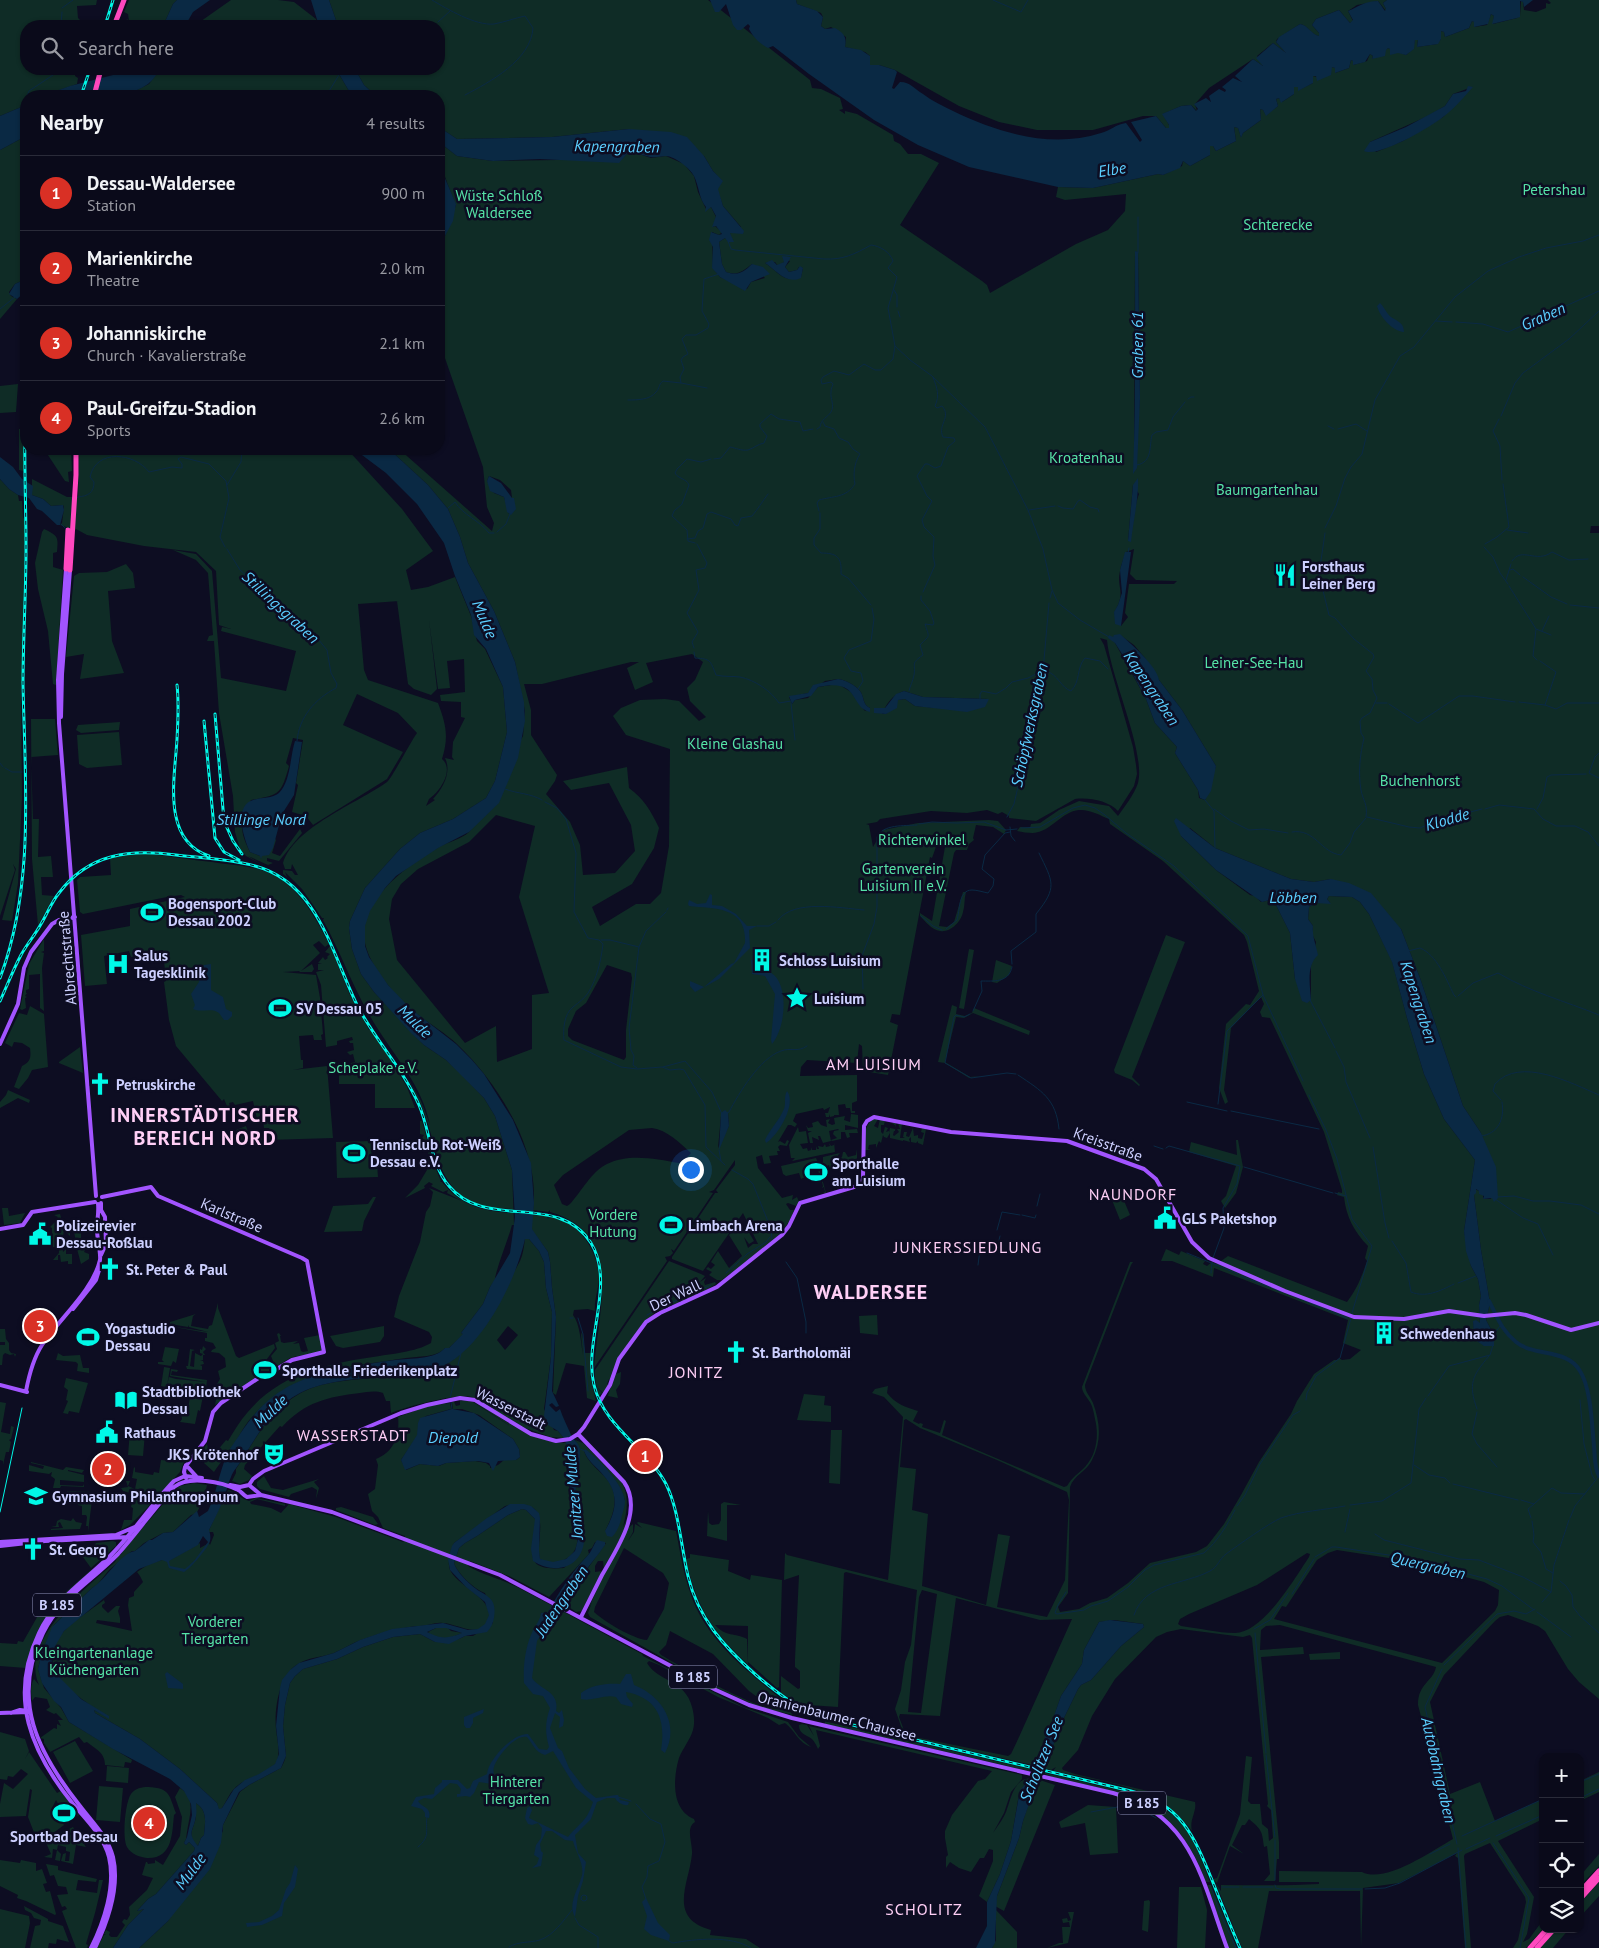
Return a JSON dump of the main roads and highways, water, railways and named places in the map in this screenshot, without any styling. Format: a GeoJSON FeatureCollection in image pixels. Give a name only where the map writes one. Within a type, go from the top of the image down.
{"type":"FeatureCollection","features":[{"type":"Feature","properties":{"kind":"highway"},"geometry":{"type":"LineString","coordinates":[[115,20],[123,0]]}},
{"type":"Feature","properties":{"kind":"highway"},"geometry":{"type":"LineString","coordinates":[[93,90],[97,75]]}},
{"type":"Feature","properties":{"kind":"highway"},"geometry":{"type":"LineString","coordinates":[[68,570],[75,455]]}},
{"type":"Feature","properties":{"kind":"highway"},"geometry":{"type":"LineString","coordinates":[[1584,1888],[1599,1871]]}},
{"type":"Feature","properties":{"kind":"highway"},"geometry":{"type":"LineString","coordinates":[[1584,1895],[1599,1878]]}},
{"type":"Feature","properties":{"kind":"highway"},"geometry":{"type":"LineString","coordinates":[[1530,1948],[1543,1933]]}},
{"type":"Feature","properties":{"kind":"highway"},"geometry":{"type":"LineString","coordinates":[[1537,1948],[1550,1933]]}},
{"type":"Feature","properties":{"kind":"main road","name":"Albrechtstraße"},"geometry":{"type":"LineString","coordinates":[[68,570],[58,694],[100,1214]]}},
{"type":"Feature","properties":{"kind":"main road","name":"Albrechtstraße"},"geometry":{"type":"LineString","coordinates":[[60,725],[68,570]]}},
{"type":"Feature","properties":{"kind":"main road"},"geometry":{"type":"LineString","coordinates":[[0,1044],[18,1004],[25,966],[31,952],[52,924],[59,920],[75,917]]}},
{"type":"Feature","properties":{"kind":"main road","name":"Kreisstraße"},"geometry":{"type":"LineString","coordinates":[[860,1184],[863,1178],[864,1126],[872,1117],[951,1132],[1067,1141],[1144,1169],[1150,1173],[1156,1179],[1192,1242],[1200,1251],[1216,1263],[1350,1316],[1408,1319],[1440,1312],[1456,1312],[1478,1316],[1521,1314],[1566,1330],[1576,1330],[1599,1323]]}},
{"type":"Feature","properties":{"kind":"main road","name":"Der Wall"},"geometry":{"type":"LineString","coordinates":[[577,1435],[608,1388],[619,1359],[646,1322],[660,1313],[717,1287],[787,1229],[798,1206],[802,1202],[860,1184]]}},
{"type":"Feature","properties":{"kind":"main road","name":"Karlstraße"},"geometry":{"type":"LineString","coordinates":[[98,1200],[150,1187],[157,1195],[308,1261],[324,1352],[292,1360],[260,1377],[221,1403],[213,1412],[205,1441],[186,1465]]}},
{"type":"Feature","properties":{"kind":"main road"},"geometry":{"type":"LineString","coordinates":[[0,1229],[23,1225],[33,1212],[98,1200]]}},
{"type":"Feature","properties":{"kind":"main road"},"geometry":{"type":"LineString","coordinates":[[0,1386],[27,1390],[32,1365],[40,1347],[97,1273],[101,1250],[96,1217],[100,1214],[104,1217],[106,1244],[101,1250]]}},
{"type":"Feature","properties":{"kind":"main road","name":"Wasserstadt"},"geometry":{"type":"LineString","coordinates":[[246,1485],[266,1470],[401,1413],[460,1398],[479,1402],[531,1434],[551,1440],[564,1441],[577,1435]]}},
{"type":"Feature","properties":{"kind":"main road"},"geometry":{"type":"LineString","coordinates":[[577,1435],[628,1487],[631,1506],[622,1539],[581,1617]]}},
{"type":"Feature","properties":{"kind":"main road"},"geometry":{"type":"LineString","coordinates":[[186,1465],[196,1477]]}},
{"type":"Feature","properties":{"kind":"main road"},"geometry":{"type":"LineString","coordinates":[[186,1465],[184,1471],[186,1478]]}},
{"type":"Feature","properties":{"kind":"main road"},"geometry":{"type":"LineString","coordinates":[[186,1478],[196,1477],[230,1486],[246,1485],[254,1489]]}},
{"type":"Feature","properties":{"kind":"main road"},"geometry":{"type":"LineString","coordinates":[[186,1478],[206,1480]]}},
{"type":"Feature","properties":{"kind":"main road","name":"B 185"},"geometry":{"type":"LineString","coordinates":[[93,1948],[106,1922],[112,1900],[115,1878],[113,1857],[104,1838],[61,1783],[46,1758],[28,1711],[25,1694],[27,1669],[35,1642],[42,1627],[65,1596],[119,1546],[173,1483],[186,1478]]}},
{"type":"Feature","properties":{"kind":"main road","name":"B 185"},"geometry":{"type":"LineString","coordinates":[[28,1711],[32,1666],[37,1646],[47,1625],[69,1596],[125,1546],[174,1487],[186,1478]]}},
{"type":"Feature","properties":{"kind":"main road"},"geometry":{"type":"LineString","coordinates":[[230,1486],[247,1497],[252,1496],[255,1478]]}},
{"type":"Feature","properties":{"kind":"main road"},"geometry":{"type":"LineString","coordinates":[[242,1494],[246,1485]]}},
{"type":"Feature","properties":{"kind":"main road","name":"B 185"},"geometry":{"type":"LineString","coordinates":[[254,1489],[261,1495]]}},
{"type":"Feature","properties":{"kind":"main road","name":"B 185"},"geometry":{"type":"LineString","coordinates":[[252,1496],[261,1495]]}},
{"type":"Feature","properties":{"kind":"main road","name":"Oranienbaumer Chaussee"},"geometry":{"type":"LineString","coordinates":[[261,1495],[323,1510],[511,1579],[716,1690],[757,1708],[792,1718],[1124,1796],[1154,1810],[1170,1823],[1184,1841],[1194,1859],[1227,1948]]}},
{"type":"Feature","properties":{"kind":"main road"},"geometry":{"type":"LineString","coordinates":[[0,1544],[120,1534],[136,1526]]}},
{"type":"Feature","properties":{"kind":"main road"},"geometry":{"type":"LineString","coordinates":[[120,1534],[126,1538]]}},
{"type":"Feature","properties":{"kind":"main road"},"geometry":{"type":"LineString","coordinates":[[0,1544],[126,1538],[133,1535]]}},
{"type":"Feature","properties":{"kind":"main road"},"geometry":{"type":"LineString","coordinates":[[115,1538],[119,1546]]}},
{"type":"Feature","properties":{"kind":"main road"},"geometry":{"type":"LineString","coordinates":[[125,1546],[126,1538]]}},
{"type":"Feature","properties":{"kind":"main road"},"geometry":{"type":"LineString","coordinates":[[585,1609],[590,1622]]}},
{"type":"Feature","properties":{"kind":"main road"},"geometry":{"type":"LineString","coordinates":[[0,1713],[20,1710],[28,1711]]}},
{"type":"Feature","properties":{"kind":"water"},"geometry":{"type":"Polygon","coordinates":[[[177,0],[210,0],[193,12],[188,20],[166,20],[173,4],[177,0]]]}},
{"type":"Feature","properties":{"kind":"water"},"geometry":{"type":"Polygon","coordinates":[[[311,0],[329,0],[336,20],[317,20],[311,0]]]}},
{"type":"Feature","properties":{"kind":"water","name":"Elbe"},"geometry":{"type":"Polygon","coordinates":[[[710,0],[796,0],[797,4],[817,11],[823,17],[821,26],[825,29],[835,28],[843,34],[846,41],[845,47],[861,50],[870,56],[870,65],[879,65],[895,70],[897,72],[892,88],[894,89],[900,82],[907,83],[930,99],[988,126],[1026,136],[1044,139],[1063,139],[1082,138],[1126,123],[1140,142],[1142,140],[1131,122],[1156,116],[1166,128],[1169,128],[1162,114],[1181,106],[1191,105],[1196,111],[1198,109],[1194,104],[1206,98],[1211,102],[1209,96],[1219,89],[1225,92],[1226,90],[1222,87],[1233,78],[1242,82],[1235,76],[1253,59],[1263,66],[1256,58],[1273,43],[1286,53],[1276,42],[1279,37],[1300,24],[1319,36],[1319,33],[1312,25],[1316,19],[1339,10],[1350,23],[1353,20],[1348,11],[1373,1],[1378,1],[1385,11],[1383,3],[1387,0],[1533,0],[1524,7],[1523,2],[1520,1],[1520,17],[1492,24],[1494,16],[1491,14],[1488,24],[1474,27],[1474,22],[1472,21],[1469,28],[1445,37],[1444,32],[1441,31],[1441,39],[1438,44],[1417,47],[1418,40],[1415,40],[1414,49],[1406,55],[1398,53],[1390,55],[1390,49],[1388,48],[1385,56],[1372,59],[1373,56],[1370,54],[1365,62],[1353,65],[1351,60],[1349,68],[1335,73],[1335,68],[1332,67],[1331,75],[1317,81],[1316,76],[1313,76],[1313,83],[1298,91],[1298,87],[1294,87],[1294,94],[1281,103],[1279,98],[1276,99],[1278,106],[1266,116],[1263,110],[1260,109],[1261,120],[1243,133],[1241,138],[1238,128],[1234,127],[1236,141],[1216,151],[1213,146],[1210,146],[1210,155],[1190,166],[1183,161],[1180,168],[1163,175],[1158,174],[1093,188],[1058,187],[969,167],[918,145],[874,120],[773,46],[768,48],[762,44],[753,35],[748,24],[741,30],[737,30],[733,25],[726,4],[719,12],[715,12],[710,0]]]}},
{"type":"Feature","properties":{"kind":"water"},"geometry":{"type":"Polygon","coordinates":[[[113,75],[156,75],[148,84],[137,90],[59,90],[113,75]]]}},
{"type":"Feature","properties":{"kind":"water"},"geometry":{"type":"Polygon","coordinates":[[[340,75],[358,75],[369,90],[348,90],[340,75]]]}},
{"type":"Feature","properties":{"kind":"water"},"geometry":{"type":"Polygon","coordinates":[[[1468,86],[1473,87],[1459,103],[1428,128],[1381,150],[1364,151],[1370,142],[1406,127],[1445,106],[1453,94],[1466,91],[1468,86]]]}},
{"type":"Feature","properties":{"kind":"water"},"geometry":{"type":"Polygon","coordinates":[[[20,108],[20,139],[0,150],[0,116],[20,108]]]}},
{"type":"Feature","properties":{"kind":"water"},"geometry":{"type":"Polygon","coordinates":[[[629,129],[671,132],[687,137],[723,181],[718,189],[723,206],[744,231],[743,234],[730,233],[734,242],[728,242],[725,238],[719,242],[722,264],[726,272],[741,273],[752,264],[763,267],[770,274],[751,282],[745,291],[720,277],[712,268],[713,247],[709,240],[711,232],[719,235],[722,234],[716,226],[712,227],[716,216],[711,207],[705,212],[706,207],[694,176],[685,166],[673,158],[627,154],[619,163],[540,159],[493,161],[457,156],[445,147],[445,131],[457,139],[552,137],[629,129]]]}},
{"type":"Feature","properties":{"kind":"water"},"geometry":{"type":"Polygon","coordinates":[[[445,178],[456,204],[453,221],[445,236],[445,178]]]}},
{"type":"Feature","properties":{"kind":"water"},"geometry":{"type":"Polygon","coordinates":[[[1135,251],[1138,252],[1140,398],[1137,468],[1133,474],[1135,391],[1135,251]]]}},
{"type":"Feature","properties":{"kind":"water"},"geometry":{"type":"Polygon","coordinates":[[[782,256],[791,257],[785,267],[789,272],[797,270],[800,266],[803,268],[801,278],[791,280],[781,276],[765,263],[772,260],[777,265],[784,262],[782,256]]]}},
{"type":"Feature","properties":{"kind":"water"},"geometry":{"type":"Polygon","coordinates":[[[20,282],[20,296],[17,299],[9,294],[15,284],[20,282]]]}},
{"type":"Feature","properties":{"kind":"water"},"geometry":{"type":"Polygon","coordinates":[[[1380,303],[1390,316],[1402,325],[1404,332],[1395,329],[1384,319],[1377,306],[1380,303]]]}},
{"type":"Feature","properties":{"kind":"water"},"geometry":{"type":"Polygon","coordinates":[[[362,455],[396,455],[428,485],[448,509],[460,537],[468,563],[494,611],[515,662],[524,702],[525,721],[518,758],[499,803],[469,832],[438,848],[396,876],[385,888],[370,911],[365,926],[365,946],[369,957],[388,985],[411,1009],[456,1044],[484,1074],[513,1120],[531,1163],[534,1203],[532,1229],[548,1252],[556,1317],[552,1391],[559,1406],[556,1407],[552,1403],[549,1405],[556,1412],[560,1409],[572,1437],[579,1446],[580,1457],[575,1500],[578,1518],[584,1530],[582,1552],[570,1565],[562,1568],[543,1566],[533,1561],[531,1549],[535,1519],[526,1510],[522,1509],[508,1515],[465,1543],[459,1548],[454,1563],[458,1571],[473,1587],[493,1602],[494,1618],[487,1632],[465,1636],[449,1644],[435,1642],[420,1634],[393,1637],[363,1647],[337,1659],[303,1669],[290,1683],[285,1705],[283,1726],[286,1756],[281,1768],[239,1792],[223,1825],[221,1843],[210,1869],[168,1921],[139,1948],[113,1948],[128,1925],[144,1909],[137,1911],[148,1899],[156,1894],[194,1851],[195,1848],[189,1842],[186,1845],[184,1843],[192,1815],[191,1804],[184,1791],[170,1779],[113,1749],[69,1722],[61,1707],[54,1701],[42,1683],[38,1669],[42,1652],[52,1627],[129,1553],[163,1533],[173,1532],[197,1511],[199,1517],[208,1511],[229,1451],[251,1419],[273,1397],[312,1376],[376,1363],[428,1357],[435,1355],[445,1348],[449,1348],[463,1334],[461,1333],[483,1304],[490,1287],[510,1253],[515,1217],[512,1170],[495,1116],[484,1098],[446,1060],[424,1045],[411,1033],[374,992],[361,974],[352,949],[349,928],[350,921],[365,888],[400,849],[420,833],[453,819],[486,798],[495,781],[507,732],[503,687],[486,649],[474,635],[471,615],[444,543],[417,504],[386,473],[362,455]],[[525,1239],[514,1273],[496,1310],[473,1343],[459,1356],[445,1365],[433,1369],[346,1380],[322,1385],[311,1388],[290,1399],[273,1414],[259,1432],[233,1473],[222,1504],[209,1530],[210,1541],[194,1563],[184,1572],[169,1568],[167,1562],[162,1560],[139,1569],[64,1631],[54,1648],[52,1663],[57,1675],[81,1699],[109,1716],[109,1719],[94,1710],[95,1713],[140,1739],[180,1769],[217,1803],[219,1809],[222,1808],[234,1789],[245,1780],[275,1764],[279,1754],[276,1726],[280,1688],[282,1680],[299,1663],[334,1653],[360,1640],[392,1629],[443,1623],[468,1630],[478,1629],[485,1624],[489,1615],[485,1602],[466,1587],[450,1570],[448,1559],[454,1543],[487,1518],[510,1504],[531,1506],[539,1513],[540,1518],[540,1559],[553,1562],[566,1559],[575,1551],[578,1539],[570,1501],[569,1450],[563,1437],[558,1431],[548,1425],[544,1416],[551,1357],[552,1312],[546,1288],[544,1262],[539,1251],[529,1239],[525,1239]],[[203,1536],[198,1545],[169,1561],[170,1566],[185,1569],[194,1561],[208,1542],[203,1536]],[[436,1628],[427,1632],[444,1637],[462,1633],[446,1628],[436,1628]],[[196,1803],[192,1838],[198,1846],[204,1835],[205,1818],[200,1806],[196,1803]]]}},
{"type":"Feature","properties":{"kind":"water"},"geometry":{"type":"Polygon","coordinates":[[[0,457],[13,467],[22,479],[33,486],[32,495],[43,499],[51,506],[63,505],[64,510],[60,525],[57,525],[42,511],[37,509],[29,498],[18,495],[0,479],[0,457]]]}},
{"type":"Feature","properties":{"kind":"water"},"geometry":{"type":"Polygon","coordinates":[[[489,476],[501,483],[512,498],[514,498],[516,509],[511,515],[507,512],[504,497],[490,491],[487,481],[489,476]]]}},
{"type":"Feature","properties":{"kind":"water"},"geometry":{"type":"Polygon","coordinates":[[[1138,478],[1137,502],[1131,542],[1128,541],[1133,485],[1138,478]]]}},
{"type":"Feature","properties":{"kind":"water"},"geometry":{"type":"Polygon","coordinates":[[[1125,552],[1131,552],[1121,626],[1115,624],[1114,612],[1122,593],[1120,570],[1125,552]]]}},
{"type":"Feature","properties":{"kind":"water"},"geometry":{"type":"Polygon","coordinates":[[[1120,634],[1154,668],[1159,680],[1182,710],[1216,766],[1211,791],[1205,800],[1200,798],[1198,790],[1175,753],[1177,747],[1155,723],[1146,699],[1122,654],[1115,643],[1108,638],[1109,635],[1113,637],[1120,634]]]}},
{"type":"Feature","properties":{"kind":"water"},"geometry":{"type":"Polygon","coordinates":[[[838,679],[858,689],[866,705],[870,708],[870,712],[859,705],[848,690],[841,686],[832,685],[818,687],[811,696],[795,700],[792,704],[789,696],[808,693],[813,685],[838,679]]]}},
{"type":"Feature","properties":{"kind":"water"},"geometry":{"type":"Polygon","coordinates":[[[904,691],[923,697],[989,699],[985,707],[967,712],[915,706],[905,699],[898,700],[897,708],[886,714],[874,713],[874,708],[885,708],[896,694],[904,691]]]}},
{"type":"Feature","properties":{"kind":"water","name":"Stillinge Nord"},"geometry":{"type":"Polygon","coordinates":[[[295,741],[302,742],[294,795],[282,814],[273,848],[269,855],[262,856],[261,859],[260,856],[250,852],[243,831],[243,809],[247,803],[273,796],[283,788],[288,775],[295,741]]]}},
{"type":"Feature","properties":{"kind":"water","name":"Löbben"},"geometry":{"type":"Polygon","coordinates":[[[1176,818],[1215,848],[1291,879],[1314,882],[1331,879],[1349,883],[1371,893],[1401,929],[1420,978],[1463,1106],[1481,1133],[1496,1167],[1498,1198],[1494,1202],[1492,1198],[1483,1199],[1484,1196],[1479,1194],[1479,1191],[1476,1189],[1474,1195],[1490,1303],[1486,1320],[1494,1335],[1494,1346],[1484,1346],[1474,1339],[1473,1321],[1476,1320],[1480,1323],[1479,1305],[1481,1296],[1478,1279],[1466,1251],[1464,1231],[1475,1160],[1444,1119],[1424,1074],[1392,962],[1369,914],[1360,902],[1352,897],[1329,896],[1327,899],[1331,904],[1316,903],[1309,907],[1308,919],[1313,926],[1318,955],[1314,959],[1310,970],[1311,1000],[1307,1003],[1302,1001],[1295,979],[1290,933],[1275,903],[1270,900],[1262,902],[1216,870],[1181,836],[1174,821],[1176,818]]]}},
{"type":"Feature","properties":{"kind":"water"},"geometry":{"type":"Polygon","coordinates":[[[710,894],[712,895],[712,905],[722,906],[736,914],[747,926],[757,926],[749,930],[750,948],[719,979],[695,992],[690,986],[690,981],[704,987],[734,963],[745,943],[741,922],[735,916],[719,909],[689,906],[689,900],[697,904],[706,903],[710,894]]]}},
{"type":"Feature","properties":{"kind":"water"},"geometry":{"type":"Polygon","coordinates":[[[751,960],[753,960],[756,968],[768,971],[774,975],[779,981],[782,990],[784,1009],[780,1029],[772,1044],[775,994],[765,976],[752,974],[751,960]]]}},
{"type":"Feature","properties":{"kind":"water"},"geometry":{"type":"Polygon","coordinates":[[[211,964],[211,990],[223,997],[226,1009],[232,1012],[232,1016],[228,1020],[224,1020],[216,1011],[193,1009],[195,1005],[191,994],[199,982],[200,973],[204,965],[211,964]]]}},
{"type":"Feature","properties":{"kind":"water"},"geometry":{"type":"Polygon","coordinates":[[[787,1091],[790,1104],[785,1119],[776,1134],[766,1143],[767,1136],[784,1108],[787,1091]]]}},
{"type":"Feature","properties":{"kind":"water"},"geometry":{"type":"Polygon","coordinates":[[[725,1110],[728,1113],[729,1126],[719,1150],[721,1113],[725,1110]]]}},
{"type":"Feature","properties":{"kind":"water","name":"Diepold"},"geometry":{"type":"Polygon","coordinates":[[[452,1409],[474,1413],[513,1439],[519,1449],[520,1457],[516,1460],[498,1461],[493,1471],[489,1463],[478,1461],[446,1463],[438,1466],[420,1464],[405,1470],[401,1460],[417,1435],[420,1418],[452,1409]]]}},
{"type":"Feature","properties":{"kind":"water"},"geometry":{"type":"Polygon","coordinates":[[[585,1449],[610,1472],[623,1494],[625,1503],[621,1520],[617,1531],[612,1537],[607,1536],[605,1531],[614,1510],[614,1496],[609,1483],[588,1458],[584,1451],[585,1449]]]}},
{"type":"Feature","properties":{"kind":"water"},"geometry":{"type":"Polygon","coordinates":[[[597,1540],[605,1542],[605,1545],[569,1593],[558,1613],[557,1620],[553,1616],[537,1641],[532,1678],[555,1699],[556,1711],[559,1713],[562,1710],[563,1726],[559,1728],[560,1717],[555,1713],[550,1728],[569,1768],[585,1789],[596,1798],[618,1795],[620,1800],[629,1802],[628,1805],[624,1805],[615,1798],[607,1798],[597,1802],[591,1819],[575,1835],[578,1853],[586,1862],[575,1917],[572,1907],[582,1871],[581,1862],[573,1841],[565,1840],[552,1831],[546,1831],[540,1844],[543,1853],[541,1866],[532,1868],[537,1864],[539,1858],[534,1855],[536,1845],[541,1838],[542,1828],[538,1823],[528,1824],[525,1818],[527,1808],[530,1806],[532,1810],[529,1818],[568,1837],[585,1818],[593,1802],[576,1788],[553,1751],[545,1755],[536,1750],[527,1737],[522,1737],[507,1747],[499,1758],[494,1769],[495,1782],[492,1784],[479,1782],[470,1797],[457,1797],[461,1789],[457,1784],[450,1783],[432,1799],[424,1798],[418,1801],[428,1810],[429,1818],[425,1817],[422,1809],[411,1806],[416,1797],[434,1794],[435,1788],[442,1780],[458,1780],[467,1789],[470,1788],[473,1781],[487,1774],[488,1768],[502,1748],[522,1735],[528,1734],[539,1749],[547,1750],[549,1747],[546,1723],[550,1708],[543,1696],[533,1694],[524,1683],[524,1664],[527,1646],[541,1613],[548,1612],[557,1596],[589,1554],[597,1540]]]}},
{"type":"Feature","properties":{"kind":"water","name":"Scholitzer See"},"geometry":{"type":"Polygon","coordinates":[[[1110,1620],[1143,1624],[1144,1627],[1121,1646],[1091,1680],[1081,1685],[1078,1689],[1062,1722],[1050,1754],[1043,1760],[1019,1838],[997,1896],[995,1943],[992,1948],[976,1948],[987,1926],[987,1902],[1000,1874],[1011,1841],[1020,1790],[1031,1778],[1034,1760],[1040,1755],[1046,1745],[1045,1736],[1061,1696],[1082,1664],[1084,1650],[1099,1622],[1110,1620]]]}},
{"type":"Feature","properties":{"kind":"water"},"geometry":{"type":"Polygon","coordinates":[[[167,1672],[183,1684],[183,1689],[168,1688],[165,1674],[167,1672]]]}},
{"type":"Feature","properties":{"kind":"water"},"geometry":{"type":"Polygon","coordinates":[[[626,1674],[631,1674],[634,1685],[653,1696],[666,1712],[670,1732],[665,1753],[661,1750],[661,1720],[646,1699],[626,1692],[627,1697],[633,1704],[632,1707],[621,1704],[616,1697],[612,1696],[589,1700],[581,1699],[581,1693],[594,1686],[620,1684],[626,1674]]]}},
{"type":"Feature","properties":{"kind":"water"},"geometry":{"type":"Polygon","coordinates":[[[484,1709],[483,1713],[473,1718],[470,1728],[466,1728],[464,1717],[484,1709]]]}},
{"type":"Feature","properties":{"kind":"water"},"geometry":{"type":"Polygon","coordinates":[[[295,1865],[298,1869],[295,1887],[284,1903],[282,1916],[262,1925],[247,1927],[246,1923],[259,1922],[272,1916],[279,1910],[295,1865]]]}},
{"type":"Feature","properties":{"kind":"water"},"geometry":{"type":"Polygon","coordinates":[[[646,1898],[658,1923],[670,1935],[669,1941],[651,1935],[644,1929],[647,1916],[642,1902],[646,1898]]]}},
{"type":"Feature","properties":{"kind":"waterway"},"geometry":{"type":"LineString","coordinates":[[62,8],[73,0]]}},
{"type":"Feature","properties":{"kind":"waterway"},"geometry":{"type":"LineString","coordinates":[[432,0],[462,16],[487,24],[525,16],[533,28],[531,40],[525,50],[508,69],[465,95]]}},
{"type":"Feature","properties":{"kind":"waterway"},"geometry":{"type":"LineString","coordinates":[[993,0],[1021,12],[1028,0]]}},
{"type":"Feature","properties":{"kind":"waterway"},"geometry":{"type":"LineString","coordinates":[[440,20],[450,11]]}},
{"type":"Feature","properties":{"kind":"waterway"},"geometry":{"type":"LineString","coordinates":[[61,20],[62,12]]}},
{"type":"Feature","properties":{"kind":"waterway"},"geometry":{"type":"LineString","coordinates":[[30,90],[53,75]]}},
{"type":"Feature","properties":{"kind":"waterway"},"geometry":{"type":"LineString","coordinates":[[330,90],[339,75]]}},
{"type":"Feature","properties":{"kind":"waterway","name":"Graben 61"},"geometry":{"type":"LineString","coordinates":[[1138,217],[1138,253]]}},
{"type":"Feature","properties":{"kind":"waterway"},"geometry":{"type":"LineString","coordinates":[[1325,528],[1336,506],[1345,478],[1362,454],[1375,400],[1400,356],[1414,347],[1455,297],[1488,271],[1519,257],[1546,248],[1583,241],[1599,235]]}},
{"type":"Feature","properties":{"kind":"waterway","name":"Kapengraben"},"geometry":{"type":"LineString","coordinates":[[728,241],[731,249],[735,250],[824,259],[849,256],[871,245],[887,252],[893,261],[888,268],[897,277],[888,308],[895,346],[932,376],[985,427],[1028,510],[1043,549],[1052,590],[1058,603],[1080,620],[1109,637]]}},
{"type":"Feature","properties":{"kind":"waterway"},"geometry":{"type":"LineString","coordinates":[[628,400],[650,397],[657,391],[663,381],[681,383],[680,377],[684,369],[681,360],[688,354],[682,339],[686,335],[696,335],[708,328],[709,324],[702,311],[704,279],[719,274]]}},
{"type":"Feature","properties":{"kind":"waterway"},"geometry":{"type":"LineString","coordinates":[[894,290],[897,295],[897,307]]}},
{"type":"Feature","properties":{"kind":"waterway","name":"Graben"},"geometry":{"type":"LineString","coordinates":[[1456,322],[1483,324],[1508,332],[1599,291]]}},
{"type":"Feature","properties":{"kind":"waterway"},"geometry":{"type":"LineString","coordinates":[[0,309],[15,297]]}},
{"type":"Feature","properties":{"kind":"waterway"},"geometry":{"type":"LineString","coordinates":[[898,311],[900,317]]}},
{"type":"Feature","properties":{"kind":"waterway"},"geometry":{"type":"LineString","coordinates":[[1501,416],[1515,383],[1523,373],[1569,339],[1599,311]]}},
{"type":"Feature","properties":{"kind":"waterway"},"geometry":{"type":"LineString","coordinates":[[1436,321],[1452,322]]}},
{"type":"Feature","properties":{"kind":"waterway"},"geometry":{"type":"LineString","coordinates":[[817,429],[833,407],[831,395],[833,384],[831,382],[822,384],[821,380],[823,377],[834,371],[849,375],[864,364],[875,370],[881,370],[893,359],[895,346]]}},
{"type":"Feature","properties":{"kind":"waterway"},"geometry":{"type":"LineString","coordinates":[[923,592],[935,565],[933,556],[934,537],[924,527],[922,520],[932,501],[927,496],[917,476],[925,464],[935,468],[941,466],[948,447],[955,441],[954,438],[943,437],[942,429],[946,414],[942,406],[937,408],[935,406],[938,395],[933,377]]}},
{"type":"Feature","properties":{"kind":"waterway"},"geometry":{"type":"LineString","coordinates":[[681,383],[707,388]]}},
{"type":"Feature","properties":{"kind":"waterway"},"geometry":{"type":"LineString","coordinates":[[1188,399],[1194,397]]}},
{"type":"Feature","properties":{"kind":"waterway"},"geometry":{"type":"LineString","coordinates":[[1137,465],[1146,461],[1152,435],[1156,432],[1168,430],[1173,417],[1185,402]]}},
{"type":"Feature","properties":{"kind":"waterway"},"geometry":{"type":"LineString","coordinates":[[714,459],[721,458],[730,447],[748,450],[764,443],[767,436],[760,427],[760,424],[771,414],[779,419],[800,422],[803,431],[813,429]]}},
{"type":"Feature","properties":{"kind":"waterway"},"geometry":{"type":"LineString","coordinates":[[1499,419],[1493,431],[1500,446],[1502,480]]}},
{"type":"Feature","properties":{"kind":"waterway"},"geometry":{"type":"LineString","coordinates":[[819,511],[817,503],[819,500],[839,496],[848,492],[855,484],[854,469],[860,454],[848,442],[839,438],[834,429],[825,426],[823,422]]}},
{"type":"Feature","properties":{"kind":"waterway"},"geometry":{"type":"LineString","coordinates":[[1338,429],[1356,424],[1367,431]]}},
{"type":"Feature","properties":{"kind":"waterway"},"geometry":{"type":"LineString","coordinates":[[1328,426],[1334,429]]}},
{"type":"Feature","properties":{"kind":"waterway"},"geometry":{"type":"LineString","coordinates":[[227,485],[241,462],[242,455]]}},
{"type":"Feature","properties":{"kind":"waterway"},"geometry":{"type":"LineString","coordinates":[[78,497],[85,496],[92,491],[94,482],[90,477],[94,468],[100,461],[108,458],[116,456],[135,461],[149,472],[172,467],[182,468],[182,464],[178,459],[181,457],[209,464],[226,481],[229,498],[220,537],[225,547]]}},
{"type":"Feature","properties":{"kind":"waterway"},"geometry":{"type":"LineString","coordinates":[[695,543],[688,541],[687,530],[672,516],[674,511],[682,504],[689,485],[675,473],[687,459],[701,462],[711,459]]}},
{"type":"Feature","properties":{"kind":"waterway"},"geometry":{"type":"LineString","coordinates":[[1485,544],[1509,527],[1503,484]]}},
{"type":"Feature","properties":{"kind":"waterway"},"geometry":{"type":"LineString","coordinates":[[687,539],[695,538],[698,531],[703,528],[707,514],[711,512],[731,519],[738,526],[741,518],[752,516],[768,494]]}},
{"type":"Feature","properties":{"kind":"waterway"},"geometry":{"type":"LineString","coordinates":[[1058,506],[1073,509],[1080,500],[1090,507],[1098,509],[1099,512]]}},
{"type":"Feature","properties":{"kind":"waterway"},"geometry":{"type":"LineString","coordinates":[[448,508],[455,502],[462,511],[481,524],[489,533],[494,533]]}},
{"type":"Feature","properties":{"kind":"waterway"},"geometry":{"type":"LineString","coordinates":[[1029,510],[1055,506]]}},
{"type":"Feature","properties":{"kind":"waterway"},"geometry":{"type":"LineString","coordinates":[[820,513],[820,529],[814,538],[814,545],[821,553],[837,557],[841,564],[841,574],[848,578],[871,605]]}},
{"type":"Feature","properties":{"kind":"waterway"},"geometry":{"type":"LineString","coordinates":[[497,532],[506,524],[510,514]]}},
{"type":"Feature","properties":{"kind":"waterway"},"geometry":{"type":"LineString","coordinates":[[61,524],[66,529]]}},
{"type":"Feature","properties":{"kind":"waterway"},"geometry":{"type":"LineString","coordinates":[[1507,530],[1528,533]]}},
{"type":"Feature","properties":{"kind":"waterway"},"geometry":{"type":"LineString","coordinates":[[1325,533],[1319,574],[1329,615],[1335,618],[1374,657],[1366,671],[1372,679],[1373,690],[1377,698],[1370,713],[1360,721],[1361,733],[1364,738],[1360,777],[1366,817]]}},
{"type":"Feature","properties":{"kind":"waterway"},"geometry":{"type":"LineString","coordinates":[[694,648],[692,642],[698,632],[687,613],[699,590],[696,570],[705,568],[707,563],[697,544]]}},
{"type":"Feature","properties":{"kind":"waterway"},"geometry":{"type":"LineString","coordinates":[[1484,547],[1493,557],[1500,573],[1508,584]]}},
{"type":"Feature","properties":{"kind":"waterway","name":"Graben 61"},"geometry":{"type":"LineString","coordinates":[[1128,553],[1129,548]]}},
{"type":"Feature","properties":{"kind":"waterway","name":"Stillingsgraben"},"geometry":{"type":"LineString","coordinates":[[227,549],[240,570],[314,634],[327,650],[331,673],[337,684],[336,688],[328,692],[309,710],[301,724],[297,741]]}},
{"type":"Feature","properties":{"kind":"waterway"},"geometry":{"type":"LineString","coordinates":[[1512,561],[1520,555],[1540,556],[1552,552],[1569,560],[1588,559]]}},
{"type":"Feature","properties":{"kind":"waterway"},"geometry":{"type":"LineString","coordinates":[[1506,580],[1511,564]]}},
{"type":"Feature","properties":{"kind":"waterway"},"geometry":{"type":"LineString","coordinates":[[1510,570],[1513,569],[1520,575]]}},
{"type":"Feature","properties":{"kind":"waterway"},"geometry":{"type":"LineString","coordinates":[[1523,577],[1551,597],[1567,604]]}},
{"type":"Feature","properties":{"kind":"waterway"},"geometry":{"type":"LineString","coordinates":[[1509,586],[1536,629],[1533,656],[1537,660]]}},
{"type":"Feature","properties":{"kind":"waterway","name":"Kapengraben"},"geometry":{"type":"LineString","coordinates":[[1050,598],[1052,591]]}},
{"type":"Feature","properties":{"kind":"waterway"},"geometry":{"type":"LineString","coordinates":[[909,691],[914,675],[914,664],[923,655],[920,645],[928,636],[925,624],[933,625],[934,623],[930,611],[921,600],[921,596]]}},
{"type":"Feature","properties":{"kind":"waterway","name":"Schöpfwerksgraben"},"geometry":{"type":"LineString","coordinates":[[1007,817],[1014,804],[1020,778],[1023,739],[1043,671],[1049,603]]}},
{"type":"Feature","properties":{"kind":"waterway"},"geometry":{"type":"LineString","coordinates":[[1570,605],[1599,608]]}},
{"type":"Feature","properties":{"kind":"waterway"},"geometry":{"type":"LineString","coordinates":[[858,689],[863,681],[861,673],[851,671],[844,658],[849,650],[871,641],[874,619],[872,608]]}},
{"type":"Feature","properties":{"kind":"waterway"},"geometry":{"type":"LineString","coordinates":[[1542,631],[1549,616]]}},
{"type":"Feature","properties":{"kind":"waterway"},"geometry":{"type":"LineString","coordinates":[[1536,629],[1551,635]]}},
{"type":"Feature","properties":{"kind":"waterway"},"geometry":{"type":"LineString","coordinates":[[694,652],[695,658],[709,661],[716,675],[746,678],[772,694],[779,703],[791,701]]}},
{"type":"Feature","properties":{"kind":"waterway"},"geometry":{"type":"LineString","coordinates":[[1046,671],[1054,675],[1071,691],[1085,658],[1100,661],[1108,669]]}},
{"type":"Feature","properties":{"kind":"waterway"},"geometry":{"type":"LineString","coordinates":[[1540,661],[1556,672],[1545,705]]}},
{"type":"Feature","properties":{"kind":"waterway"},"geometry":{"type":"LineString","coordinates":[[980,699],[982,691],[996,694],[1012,682],[1038,673]]}},
{"type":"Feature","properties":{"kind":"waterway"},"geometry":{"type":"LineString","coordinates":[[1389,704],[1418,723],[1459,696],[1515,702]]}},
{"type":"Feature","properties":{"kind":"waterway"},"geometry":{"type":"LineString","coordinates":[[1519,702],[1545,705],[1556,709],[1567,703],[1599,703]]}},
{"type":"Feature","properties":{"kind":"waterway"},"geometry":{"type":"LineString","coordinates":[[791,703],[795,740]]}},
{"type":"Feature","properties":{"kind":"waterway"},"geometry":{"type":"LineString","coordinates":[[1376,703],[1387,703]]}},
{"type":"Feature","properties":{"kind":"waterway","name":"Graben"},"geometry":{"type":"LineString","coordinates":[[1599,753],[1595,757],[1589,773],[1599,778]]}},
{"type":"Feature","properties":{"kind":"waterway"},"geometry":{"type":"LineString","coordinates":[[0,763],[3,767]]}},
{"type":"Feature","properties":{"kind":"waterway"},"geometry":{"type":"LineString","coordinates":[[5,768],[12,772],[22,772]]}},
{"type":"Feature","properties":{"kind":"waterway","name":"Graben"},"geometry":{"type":"LineString","coordinates":[[1537,809],[1543,798],[1547,777],[1551,775],[1586,774]]}},
{"type":"Feature","properties":{"kind":"waterway"},"geometry":{"type":"LineString","coordinates":[[505,789],[542,800]]}},
{"type":"Feature","properties":{"kind":"waterway","name":"Kapengraben"},"geometry":{"type":"LineString","coordinates":[[1205,800],[1214,811],[1215,848]]}},
{"type":"Feature","properties":{"kind":"waterway"},"geometry":{"type":"LineString","coordinates":[[545,802],[557,808],[566,819],[576,853],[574,912],[588,938],[599,940],[603,944],[594,982],[585,997],[570,1010],[566,1018],[564,1040],[621,1067],[637,1069],[662,1067],[670,1070],[684,1070],[705,1105],[706,1147],[725,1165]]}},
{"type":"Feature","properties":{"kind":"waterway"},"geometry":{"type":"LineString","coordinates":[[1021,828],[1040,827],[1073,808],[1085,805],[1095,808],[1126,833],[1174,866],[1248,936],[1263,995],[1303,1081]]}},
{"type":"Feature","properties":{"kind":"waterway","name":"Klodde"},"geometry":{"type":"LineString","coordinates":[[1485,809],[1499,805],[1534,809],[1543,819],[1556,826],[1575,826],[1588,832],[1599,846]]}},
{"type":"Feature","properties":{"kind":"waterway","name":"Klodde"},"geometry":{"type":"LineString","coordinates":[[1214,809],[1231,821],[1249,830],[1264,829],[1288,833]]}},
{"type":"Feature","properties":{"kind":"waterway","name":"Klodde"},"geometry":{"type":"LineString","coordinates":[[1367,817],[1420,828],[1439,820],[1482,809]]}},
{"type":"Feature","properties":{"kind":"waterway","name":"Klodde"},"geometry":{"type":"LineString","coordinates":[[1292,832],[1307,834],[1328,850],[1341,855],[1350,843],[1354,832],[1366,818]]}},
{"type":"Feature","properties":{"kind":"waterway"},"geometry":{"type":"LineString","coordinates":[[919,824],[932,822],[984,822],[1006,830],[1017,829]]}},
{"type":"Feature","properties":{"kind":"waterway"},"geometry":{"type":"LineString","coordinates":[[863,989],[862,956],[874,924],[877,907],[877,837],[889,828],[917,825]]}},
{"type":"Feature","properties":{"kind":"waterway"},"geometry":{"type":"LineString","coordinates":[[1010,827],[1011,836],[1015,841]]}},
{"type":"Feature","properties":{"kind":"waterway"},"geometry":{"type":"LineString","coordinates":[[946,929],[957,920],[960,902],[964,893],[972,890],[988,893],[993,886],[994,879],[982,869],[985,855],[1005,833],[1010,832]]}},
{"type":"Feature","properties":{"kind":"waterway"},"geometry":{"type":"LineString","coordinates":[[1012,964],[1011,951],[1036,932],[1036,914],[1048,897],[1050,890],[1051,884],[1048,871],[1039,853]]}},
{"type":"Feature","properties":{"kind":"waterway"},"geometry":{"type":"LineString","coordinates":[[778,920],[785,913],[806,907],[818,906],[864,910]]}},
{"type":"Feature","properties":{"kind":"waterway"},"geometry":{"type":"LineString","coordinates":[[639,947],[646,931],[666,912]]}},
{"type":"Feature","properties":{"kind":"waterway"},"geometry":{"type":"LineString","coordinates":[[921,916],[933,926],[942,930]]}},
{"type":"Feature","properties":{"kind":"waterway"},"geometry":{"type":"LineString","coordinates":[[757,926],[769,926],[776,922]]}},
{"type":"Feature","properties":{"kind":"waterway"},"geometry":{"type":"LineString","coordinates":[[601,940],[610,940],[639,947],[629,1028],[631,1050],[634,1056],[633,1065],[637,1068]]}},
{"type":"Feature","properties":{"kind":"waterway"},"geometry":{"type":"LineString","coordinates":[[1408,951],[1420,948],[1426,951],[1440,968],[1456,997]]}},
{"type":"Feature","properties":{"kind":"waterway"},"geometry":{"type":"LineString","coordinates":[[973,1011],[982,991],[981,981],[1000,980],[1008,976],[1012,967]]}},
{"type":"Feature","properties":{"kind":"waterway"},"geometry":{"type":"LineString","coordinates":[[1458,996],[1473,983],[1498,973],[1535,991],[1599,1015]]}},
{"type":"Feature","properties":{"kind":"waterway"},"geometry":{"type":"LineString","coordinates":[[1218,1104],[1227,1031],[1263,995]]}},
{"type":"Feature","properties":{"kind":"waterway"},"geometry":{"type":"LineString","coordinates":[[1310,1000],[1335,1048]]}},
{"type":"Feature","properties":{"kind":"waterway"},"geometry":{"type":"LineString","coordinates":[[970,1014],[964,1017],[956,1015],[954,1017],[945,1063],[971,1078],[1007,1073],[1016,1074]]}},
{"type":"Feature","properties":{"kind":"waterway"},"geometry":{"type":"LineString","coordinates":[[727,1113],[751,1077],[765,1061],[781,1051],[800,1049],[807,1046]]}},
{"type":"Feature","properties":{"kind":"waterway"},"geometry":{"type":"LineString","coordinates":[[1336,1051],[1344,1067],[1346,1082],[1370,1138]]}},
{"type":"Feature","properties":{"kind":"waterway"},"geometry":{"type":"LineString","coordinates":[[663,1067],[685,1061],[712,1092],[722,1114]]}},
{"type":"Feature","properties":{"kind":"waterway"},"geometry":{"type":"LineString","coordinates":[[1501,1100],[1493,1091],[1495,1084],[1505,1076],[1518,1072],[1546,1074],[1599,1095]]}},
{"type":"Feature","properties":{"kind":"waterway"},"geometry":{"type":"LineString","coordinates":[[1018,1075],[1041,1091],[1051,1103],[1055,1110],[1059,1129]]}},
{"type":"Feature","properties":{"kind":"waterway"},"geometry":{"type":"LineString","coordinates":[[1309,1095],[1326,1130],[1337,1159],[1352,1219],[1372,1246],[1352,1313]]}},
{"type":"Feature","properties":{"kind":"waterway"},"geometry":{"type":"LineString","coordinates":[[1187,1102],[1227,1111]]}},
{"type":"Feature","properties":{"kind":"waterway"},"geometry":{"type":"LineString","coordinates":[[1481,1136],[1492,1132],[1499,1125],[1503,1108],[1502,1102]]}},
{"type":"Feature","properties":{"kind":"waterway"},"geometry":{"type":"LineString","coordinates":[[1231,1111],[1319,1129]]}},
{"type":"Feature","properties":{"kind":"waterway"},"geometry":{"type":"LineString","coordinates":[[1154,1146],[1163,1149]]}},
{"type":"Feature","properties":{"kind":"waterway"},"geometry":{"type":"LineString","coordinates":[[1166,1148],[1169,1146],[1240,1166],[1237,1184],[1223,1208],[1224,1228],[1213,1258]]}},
{"type":"Feature","properties":{"kind":"waterway"},"geometry":{"type":"LineString","coordinates":[[1373,1147],[1389,1238]]}},
{"type":"Feature","properties":{"kind":"waterway"},"geometry":{"type":"LineString","coordinates":[[719,1150],[721,1161]]}},
{"type":"Feature","properties":{"kind":"waterway"},"geometry":{"type":"LineString","coordinates":[[1244,1167],[1333,1193]]}},
{"type":"Feature","properties":{"kind":"waterway"},"geometry":{"type":"LineString","coordinates":[[732,1170],[753,1184],[771,1229],[772,1239]]}},
{"type":"Feature","properties":{"kind":"waterway"},"geometry":{"type":"LineString","coordinates":[[1335,1193],[1346,1196]]}},
{"type":"Feature","properties":{"kind":"waterway"},"geometry":{"type":"LineString","coordinates":[[1037,1206],[1040,1194]]}},
{"type":"Feature","properties":{"kind":"waterway"},"geometry":{"type":"LineString","coordinates":[[1497,1197],[1514,1196],[1533,1201],[1581,1205],[1599,1214]]}},
{"type":"Feature","properties":{"kind":"waterway"},"geometry":{"type":"LineString","coordinates":[[1495,1199],[1523,1218],[1538,1224],[1553,1255]]}},
{"type":"Feature","properties":{"kind":"waterway"},"geometry":{"type":"LineString","coordinates":[[997,1230],[1002,1212],[1020,1215]]}},
{"type":"Feature","properties":{"kind":"waterway"},"geometry":{"type":"LineString","coordinates":[[1022,1215],[1035,1218],[1036,1215]]}},
{"type":"Feature","properties":{"kind":"waterway"},"geometry":{"type":"LineString","coordinates":[[978,1265],[980,1250],[996,1252],[1000,1236]]}},
{"type":"Feature","properties":{"kind":"waterway"},"geometry":{"type":"LineString","coordinates":[[726,1273],[770,1237]]}},
{"type":"Feature","properties":{"kind":"waterway"},"geometry":{"type":"LineString","coordinates":[[1392,1241],[1406,1263],[1411,1292],[1428,1294],[1454,1284]]}},
{"type":"Feature","properties":{"kind":"waterway"},"geometry":{"type":"LineString","coordinates":[[1187,1253],[1238,1274]]}},
{"type":"Feature","properties":{"kind":"waterway"},"geometry":{"type":"LineString","coordinates":[[786,1262],[797,1278],[806,1322],[806,1333]]}},
{"type":"Feature","properties":{"kind":"waterway"},"geometry":{"type":"LineString","coordinates":[[1211,1273],[1212,1262]]}},
{"type":"Feature","properties":{"kind":"waterway"},"geometry":{"type":"LineString","coordinates":[[1241,1276],[1282,1292]]}},
{"type":"Feature","properties":{"kind":"waterway"},"geometry":{"type":"LineString","coordinates":[[1458,1283],[1476,1276]]}},
{"type":"Feature","properties":{"kind":"waterway"},"geometry":{"type":"LineString","coordinates":[[647,1315],[711,1285]]}},
{"type":"Feature","properties":{"kind":"waterway"},"geometry":{"type":"LineString","coordinates":[[1286,1293],[1347,1318]]}},
{"type":"Feature","properties":{"kind":"waterway","name":"Kapengraben"},"geometry":{"type":"LineString","coordinates":[[1489,1301],[1503,1328],[1516,1342],[1523,1347],[1567,1359],[1580,1371],[1589,1397],[1595,1465],[1599,1476]]}},
{"type":"Feature","properties":{"kind":"waterway"},"geometry":{"type":"LineString","coordinates":[[578,1318],[583,1334],[588,1391]]}},
{"type":"Feature","properties":{"kind":"waterway"},"geometry":{"type":"LineString","coordinates":[[1306,1400],[1307,1393],[1316,1376],[1340,1358],[1351,1318]]}},
{"type":"Feature","properties":{"kind":"waterway"},"geometry":{"type":"LineString","coordinates":[[1494,1334],[1500,1326]]}},
{"type":"Feature","properties":{"kind":"waterway"},"geometry":{"type":"LineString","coordinates":[[1428,1396],[1449,1366],[1490,1355],[1493,1345]]}},
{"type":"Feature","properties":{"kind":"waterway"},"geometry":{"type":"LineString","coordinates":[[450,1398],[461,1353]]}},
{"type":"Feature","properties":{"kind":"waterway"},"geometry":{"type":"LineString","coordinates":[[1477,1409],[1472,1387],[1473,1381],[1475,1375],[1489,1356]]}},
{"type":"Feature","properties":{"kind":"waterway"},"geometry":{"type":"LineString","coordinates":[[1350,1505],[1382,1501],[1411,1483],[1419,1409],[1426,1398]]}},
{"type":"Feature","properties":{"kind":"waterway"},"geometry":{"type":"LineString","coordinates":[[1580,1400],[1584,1444],[1595,1480]]}},
{"type":"Feature","properties":{"kind":"waterway"},"geometry":{"type":"LineString","coordinates":[[451,1402],[452,1409]]}},
{"type":"Feature","properties":{"kind":"waterway"},"geometry":{"type":"LineString","coordinates":[[1237,1506],[1245,1495],[1260,1464],[1293,1415],[1300,1411]]}},
{"type":"Feature","properties":{"kind":"waterway"},"geometry":{"type":"LineString","coordinates":[[1477,1412],[1472,1434],[1477,1444],[1497,1467]]}},
{"type":"Feature","properties":{"kind":"waterway","name":"Judengraben"},"geometry":{"type":"LineString","coordinates":[[578,1448],[585,1451]]}},
{"type":"Feature","properties":{"kind":"waterway"},"geometry":{"type":"LineString","coordinates":[[1414,1465],[1429,1475],[1445,1478],[1450,1483]]}},
{"type":"Feature","properties":{"kind":"waterway","name":"Autobahngraben"},"geometry":{"type":"LineString","coordinates":[[1570,1518],[1575,1506],[1599,1476]]}},
{"type":"Feature","properties":{"kind":"waterway"},"geometry":{"type":"LineString","coordinates":[[1453,1484],[1518,1500]]}},
{"type":"Feature","properties":{"kind":"waterway"},"geometry":{"type":"LineString","coordinates":[[1534,1504],[1552,1488],[1561,1493],[1585,1494]]}},
{"type":"Feature","properties":{"kind":"waterway"},"geometry":{"type":"LineString","coordinates":[[1521,1500],[1534,1504],[1528,1509],[1531,1518]]}},
{"type":"Feature","properties":{"kind":"waterway"},"geometry":{"type":"LineString","coordinates":[[1134,1615],[1139,1604],[1156,1590],[1210,1571],[1226,1554],[1281,1518],[1345,1506]]}},
{"type":"Feature","properties":{"kind":"waterway"},"geometry":{"type":"LineString","coordinates":[[1345,1532],[1350,1509]]}},
{"type":"Feature","properties":{"kind":"waterway"},"geometry":{"type":"LineString","coordinates":[[1066,1592],[1058,1605],[1055,1613],[1057,1614],[1084,1610],[1108,1601],[1128,1587],[1145,1570],[1154,1565],[1204,1553],[1218,1538],[1235,1510]]}},
{"type":"Feature","properties":{"kind":"waterway","name":"Autobahngraben"},"geometry":{"type":"LineString","coordinates":[[1542,1602],[1551,1592],[1554,1565],[1569,1520]]}},
{"type":"Feature","properties":{"kind":"waterway"},"geometry":{"type":"LineString","coordinates":[[1532,1521],[1533,1542],[1541,1552],[1546,1569],[1553,1573]]}},
{"type":"Feature","properties":{"kind":"waterway"},"geometry":{"type":"LineString","coordinates":[[1375,1534],[1384,1540],[1459,1559],[1479,1560],[1523,1577],[1551,1592]]}},
{"type":"Feature","properties":{"kind":"waterway","name":"Quergraben"},"geometry":{"type":"LineString","coordinates":[[1315,1557],[1332,1547],[1336,1547],[1408,1558],[1487,1579],[1502,1586],[1534,1610]]}},
{"type":"Feature","properties":{"kind":"waterway","name":"Quergraben"},"geometry":{"type":"LineString","coordinates":[[1292,1594],[1314,1559]]}},
{"type":"Feature","properties":{"kind":"waterway"},"geometry":{"type":"LineString","coordinates":[[1560,1581],[1572,1595],[1573,1607],[1599,1633]]}},
{"type":"Feature","properties":{"kind":"waterway","name":"Quergraben"},"geometry":{"type":"LineString","coordinates":[[1254,1629],[1270,1620],[1288,1593]]}},
{"type":"Feature","properties":{"kind":"waterway","name":"Autobahngraben"},"geometry":{"type":"LineString","coordinates":[[1444,1665],[1497,1614],[1514,1611],[1526,1614],[1535,1609]]}},
{"type":"Feature","properties":{"kind":"waterway"},"geometry":{"type":"LineString","coordinates":[[1537,1612],[1571,1637]]}},
{"type":"Feature","properties":{"kind":"waterway","name":"Quergraben"},"geometry":{"type":"LineString","coordinates":[[1255,1633],[1266,1753]]}},
{"type":"Feature","properties":{"kind":"waterway","name":"Autobahngraben"},"geometry":{"type":"LineString","coordinates":[[1442,1669],[1425,1707],[1457,1844]]}},
{"type":"Feature","properties":{"kind":"waterway","name":"Quergraben"},"geometry":{"type":"LineString","coordinates":[[1266,1755],[1275,1837]]}},
{"type":"Feature","properties":{"kind":"waterway"},"geometry":{"type":"LineString","coordinates":[[1584,1780],[1599,1774]]}},
{"type":"Feature","properties":{"kind":"waterway"},"geometry":{"type":"LineString","coordinates":[[1584,1796],[1599,1789]]}},
{"type":"Feature","properties":{"kind":"waterway"},"geometry":{"type":"LineString","coordinates":[[618,1797],[631,1801]]}},
{"type":"Feature","properties":{"kind":"waterway"},"geometry":{"type":"LineString","coordinates":[[1462,1836],[1539,1801]]}},
{"type":"Feature","properties":{"kind":"waterway"},"geometry":{"type":"LineString","coordinates":[[1130,1803],[1156,1818]]}},
{"type":"Feature","properties":{"kind":"waterway"},"geometry":{"type":"LineString","coordinates":[[636,1804],[650,1819],[661,1824],[665,1842],[659,1861],[648,1866],[647,1877],[642,1887],[646,1899]]}},
{"type":"Feature","properties":{"kind":"waterway"},"geometry":{"type":"LineString","coordinates":[[1091,1812],[1128,1805]]}},
{"type":"Feature","properties":{"kind":"waterway"},"geometry":{"type":"LineString","coordinates":[[418,1847],[425,1840],[427,1816]]}},
{"type":"Feature","properties":{"kind":"waterway"},"geometry":{"type":"LineString","coordinates":[[1496,1836],[1539,1817]]}},
{"type":"Feature","properties":{"kind":"waterway"},"geometry":{"type":"LineString","coordinates":[[1466,1849],[1490,1838]]}},
{"type":"Feature","properties":{"kind":"waterway","name":"Quergraben"},"geometry":{"type":"LineString","coordinates":[[1275,1840],[1275,1880]]}},
{"type":"Feature","properties":{"kind":"waterway"},"geometry":{"type":"LineString","coordinates":[[1493,1843],[1529,1898],[1520,1948]]}},
{"type":"Feature","properties":{"kind":"waterway"},"geometry":{"type":"LineString","coordinates":[[1430,1854],[1450,1844]]}},
{"type":"Feature","properties":{"kind":"waterway","name":"Autobahngraben"},"geometry":{"type":"LineString","coordinates":[[1458,1848],[1466,1948]]}},
{"type":"Feature","properties":{"kind":"waterway"},"geometry":{"type":"LineString","coordinates":[[1365,1889],[1385,1888],[1400,1883],[1462,1850]]}},
{"type":"Feature","properties":{"kind":"waterway"},"geometry":{"type":"LineString","coordinates":[[1275,1885],[1276,1888],[1280,1889],[1362,1889]]}},
{"type":"Feature","properties":{"kind":"waterway"},"geometry":{"type":"LineString","coordinates":[[1222,1887],[1239,1887]]}},
{"type":"Feature","properties":{"kind":"waterway"},"geometry":{"type":"LineString","coordinates":[[1243,1887],[1273,1887]]}},
{"type":"Feature","properties":{"kind":"waterway"},"geometry":{"type":"LineString","coordinates":[[1212,1890],[1236,1948]]}},
{"type":"Feature","properties":{"kind":"waterway"},"geometry":{"type":"LineString","coordinates":[[584,1895],[587,1898],[584,1901],[581,1898],[584,1895]]}},
{"type":"Feature","properties":{"kind":"waterway"},"geometry":{"type":"LineString","coordinates":[[509,1947],[545,1938],[558,1927],[572,1910]]}},
{"type":"Feature","properties":{"kind":"waterway","name":"Judengraben"},"geometry":{"type":"LineString","coordinates":[[575,1918],[579,1925],[598,1937],[598,1948]]}},
{"type":"Feature","properties":{"kind":"waterway"},"geometry":{"type":"LineString","coordinates":[[669,1941],[673,1943],[713,1939],[733,1941],[751,1948]]}},
{"type":"Feature","properties":{"kind":"tram line"},"geometry":{"type":"LineString","coordinates":[[0,1512],[22,1408]]}},
{"type":"Feature","properties":{"kind":"railway"},"geometry":{"type":"LineString","coordinates":[[107,20],[113,0]]}},
{"type":"Feature","properties":{"kind":"railway"},"geometry":{"type":"LineString","coordinates":[[83,90],[88,75]]}},
{"type":"Feature","properties":{"kind":"railway"},"geometry":{"type":"LineString","coordinates":[[0,978],[11,943],[19,907],[25,833],[23,685],[26,566],[25,455]]}},
{"type":"Feature","properties":{"kind":"railway"},"geometry":{"type":"LineString","coordinates":[[177,685],[178,719],[174,806],[177,822],[183,836],[194,848],[209,856]]}},
{"type":"Feature","properties":{"kind":"railway"},"geometry":{"type":"LineString","coordinates":[[215,714],[224,821],[233,841],[242,854]]}},
{"type":"Feature","properties":{"kind":"railway"},"geometry":{"type":"LineString","coordinates":[[204,721],[215,838],[224,852],[239,860]]}},
{"type":"Feature","properties":{"kind":"railway"},"geometry":{"type":"LineString","coordinates":[[0,1001],[21,955],[56,897],[83,869],[97,862],[127,854],[159,853],[226,860],[255,866],[277,875],[294,888],[309,904],[321,923],[358,1007],[413,1092],[423,1115],[434,1158],[443,1178],[449,1186],[464,1199],[482,1207],[560,1218],[577,1227],[591,1243],[598,1259],[600,1276],[600,1294],[592,1350],[594,1385],[599,1400],[616,1425],[648,1459],[666,1484],[677,1517],[692,1591],[705,1618],[733,1654],[780,1694],[796,1705],[823,1718],[1131,1791],[1162,1804],[1174,1813],[1192,1836],[1240,1948]]}},
{"type":"Feature","properties":{"kind":"place","name":"Forsthaus Leiner Berg"},"geometry":{"type":"Point","coordinates":[1285,575]}},
{"type":"Feature","properties":{"kind":"place","name":"Bogensport-Club Dessau 2002"},"geometry":{"type":"Point","coordinates":[152,912]}},
{"type":"Feature","properties":{"kind":"place","name":"Schloss Luisium"},"geometry":{"type":"Point","coordinates":[762,960]}},
{"type":"Feature","properties":{"kind":"place","name":"Salus Tagesklinik"},"geometry":{"type":"Point","coordinates":[118,964]}},
{"type":"Feature","properties":{"kind":"place","name":"Luisium"},"geometry":{"type":"Point","coordinates":[797,998]}},
{"type":"Feature","properties":{"kind":"place","name":"SV Dessau 05"},"geometry":{"type":"Point","coordinates":[280,1008]}},
{"type":"Feature","properties":{"kind":"place","name":"Petruskirche"},"geometry":{"type":"Point","coordinates":[100,1084]}},
{"type":"Feature","properties":{"kind":"place","name":"Tennisclub Rot-Weiß Dessau e.V."},"geometry":{"type":"Point","coordinates":[354,1153]}},
{"type":"Feature","properties":{"kind":"place","name":"Sporthalle am Luisium"},"geometry":{"type":"Point","coordinates":[816,1172]}},
{"type":"Feature","properties":{"kind":"place","name":"GLS Paketshop"},"geometry":{"type":"Point","coordinates":[1165,1218]}},
{"type":"Feature","properties":{"kind":"place","name":"Limbach Arena"},"geometry":{"type":"Point","coordinates":[671,1225]}},
{"type":"Feature","properties":{"kind":"place","name":"Polizeirevier Dessau-Roßlau"},"geometry":{"type":"Point","coordinates":[40,1234]}},
{"type":"Feature","properties":{"kind":"place","name":"St. Peter & Paul"},"geometry":{"type":"Point","coordinates":[110,1269]}},
{"type":"Feature","properties":{"kind":"place","name":"Johanniskirche"},"geometry":{"type":"Point","coordinates":[40,1326]}},
{"type":"Feature","properties":{"kind":"place","name":"Schwedenhaus"},"geometry":{"type":"Point","coordinates":[1384,1333]}},
{"type":"Feature","properties":{"kind":"place","name":"Yogastudio Dessau"},"geometry":{"type":"Point","coordinates":[88,1337]}},
{"type":"Feature","properties":{"kind":"place","name":"St. Bartholomäi"},"geometry":{"type":"Point","coordinates":[736,1352]}},
{"type":"Feature","properties":{"kind":"place","name":"Sporthalle Friederikenplatz"},"geometry":{"type":"Point","coordinates":[265,1370]}},
{"type":"Feature","properties":{"kind":"place","name":"Stadtbibliothek Dessau"},"geometry":{"type":"Point","coordinates":[126,1400]}},
{"type":"Feature","properties":{"kind":"place","name":"Rathaus"},"geometry":{"type":"Point","coordinates":[107,1432]}},
{"type":"Feature","properties":{"kind":"place","name":"JKS Krötenhof"},"geometry":{"type":"Point","coordinates":[274,1454]}},
{"type":"Feature","properties":{"kind":"place","name":"Dessau-Waldersee"},"geometry":{"type":"Point","coordinates":[645,1456]}},
{"type":"Feature","properties":{"kind":"place","name":"Marienkirche"},"geometry":{"type":"Point","coordinates":[108,1469]}},
{"type":"Feature","properties":{"kind":"place","name":"Gymnasium Philanthropinum"},"geometry":{"type":"Point","coordinates":[36,1496]}},
{"type":"Feature","properties":{"kind":"place","name":"St. Georg"},"geometry":{"type":"Point","coordinates":[33,1549]}},
{"type":"Feature","properties":{"kind":"place","name":"Sportbad Dessau"},"geometry":{"type":"Point","coordinates":[64,1813]}},
{"type":"Feature","properties":{"kind":"place","name":"Paul-Greifzu-Stadion"},"geometry":{"type":"Point","coordinates":[149,1823]}},
{"type":"Feature","properties":{"kind":"district","name":"AM LUISIUM"},"geometry":{"type":"Point","coordinates":[874,1064]}},
{"type":"Feature","properties":{"kind":"district","name":"INNERSTÄDTISCHER BEREICH NORD"},"geometry":{"type":"Point","coordinates":[205,1126]}},
{"type":"Feature","properties":{"kind":"district","name":"NAUNDORF"},"geometry":{"type":"Point","coordinates":[1133,1194]}},
{"type":"Feature","properties":{"kind":"district","name":"JUNKERSSIEDLUNG"},"geometry":{"type":"Point","coordinates":[968,1247]}},
{"type":"Feature","properties":{"kind":"district","name":"WALDERSEE"},"geometry":{"type":"Point","coordinates":[871,1292]}},
{"type":"Feature","properties":{"kind":"district","name":"JONITZ"},"geometry":{"type":"Point","coordinates":[696,1372]}},
{"type":"Feature","properties":{"kind":"district","name":"WASSERSTADT"},"geometry":{"type":"Point","coordinates":[353,1435]}},
{"type":"Feature","properties":{"kind":"district","name":"SCHOLITZ"},"geometry":{"type":"Point","coordinates":[924,1909]}},
{"type":"Feature","properties":{"kind":"park label","name":"Petershau"},"geometry":{"type":"Point","coordinates":[1554,189]}},
{"type":"Feature","properties":{"kind":"park label","name":"Wüste Schloß Waldersee"},"geometry":{"type":"Point","coordinates":[499,204]}},
{"type":"Feature","properties":{"kind":"park label","name":"Schterecke"},"geometry":{"type":"Point","coordinates":[1278,224]}},
{"type":"Feature","properties":{"kind":"park label","name":"Kroatenhau"},"geometry":{"type":"Point","coordinates":[1086,457]}},
{"type":"Feature","properties":{"kind":"park label","name":"Baumgartenhau"},"geometry":{"type":"Point","coordinates":[1267,489]}},
{"type":"Feature","properties":{"kind":"park label","name":"Leiner-See-Hau"},"geometry":{"type":"Point","coordinates":[1254,662]}},
{"type":"Feature","properties":{"kind":"park label","name":"Kleine Glashau"},"geometry":{"type":"Point","coordinates":[735,743]}},
{"type":"Feature","properties":{"kind":"park label","name":"Buchenhorst"},"geometry":{"type":"Point","coordinates":[1420,780]}},
{"type":"Feature","properties":{"kind":"park label","name":"Richterwinkel"},"geometry":{"type":"Point","coordinates":[922,839]}},
{"type":"Feature","properties":{"kind":"park label","name":"Gartenverein Luisium II e.V."},"geometry":{"type":"Point","coordinates":[903,876]}},
{"type":"Feature","properties":{"kind":"park label","name":"Scheplake e.V."},"geometry":{"type":"Point","coordinates":[373,1067]}},
{"type":"Feature","properties":{"kind":"park label","name":"Vordere Hutung"},"geometry":{"type":"Point","coordinates":[613,1222]}},
{"type":"Feature","properties":{"kind":"park label","name":"Vorderer Tiergarten"},"geometry":{"type":"Point","coordinates":[215,1630]}},
{"type":"Feature","properties":{"kind":"park label","name":"Kleingartenanlage Küchengarten"},"geometry":{"type":"Point","coordinates":[94,1660]}},
{"type":"Feature","properties":{"kind":"park label","name":"Hinterer Tiergarten"},"geometry":{"type":"Point","coordinates":[516,1790]}},
{"type":"Feature","properties":{"kind":"water label","name":"Mulde"},"geometry":{"type":"Point","coordinates":[485,619]}},
{"type":"Feature","properties":{"kind":"water label","name":"Mulde"},"geometry":{"type":"Point","coordinates":[415,1021]}},
{"type":"Feature","properties":{"kind":"water label","name":"Mulde"},"geometry":{"type":"Point","coordinates":[270,1411]}},
{"type":"Feature","properties":{"kind":"water label","name":"Jonitzer Mulde"},"geometry":{"type":"Point","coordinates":[573,1493]}},
{"type":"Feature","properties":{"kind":"water label","name":"Mulde"},"geometry":{"type":"Point","coordinates":[190,1871]}}]}
